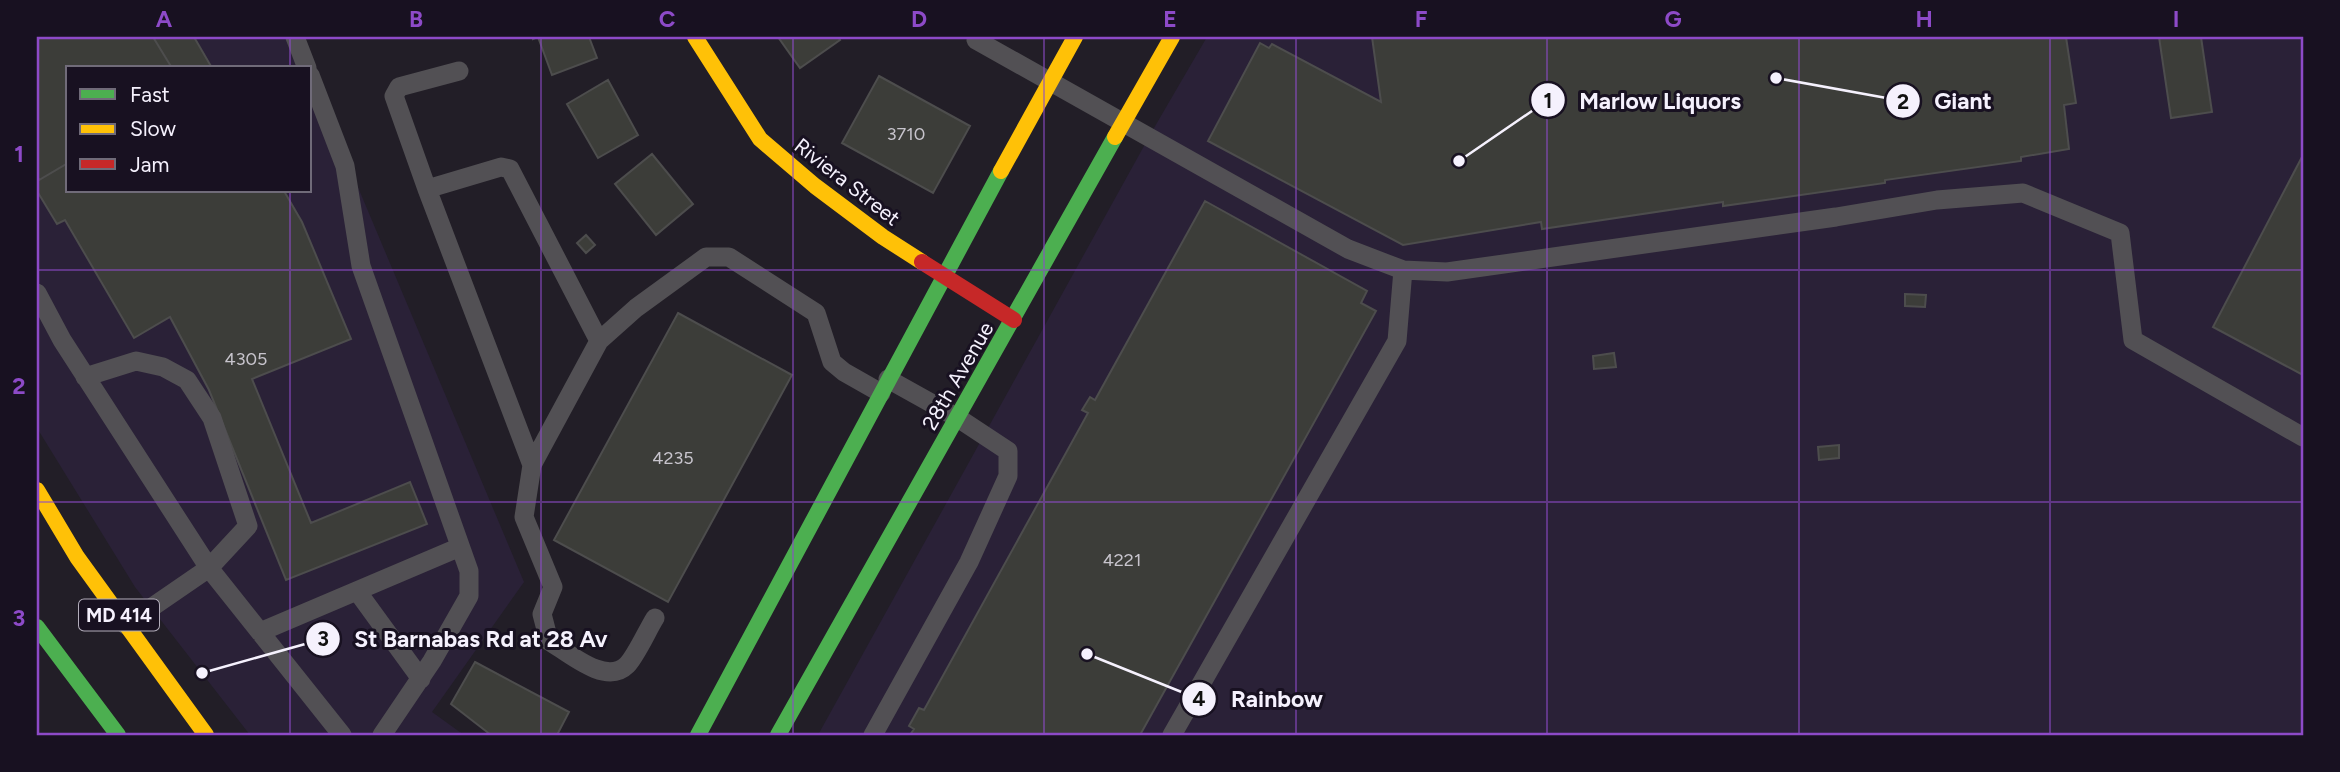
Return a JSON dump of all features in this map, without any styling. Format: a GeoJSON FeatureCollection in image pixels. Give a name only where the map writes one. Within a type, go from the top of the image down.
{"type":"FeatureCollection","features":[{"type":"Feature","properties":{"kind":"street","name":"Riviera Street"},"geometry":{"type":"LineString","coordinates":[[695,37],[760,139],[864,223],[1014,320]]}},
{"type":"Feature","properties":{"kind":"street"},"geometry":{"type":"LineString","coordinates":[[698,735],[1074,37]]}},
{"type":"Feature","properties":{"kind":"street","name":"28th Avenue"},"geometry":{"type":"LineString","coordinates":[[778,735],[1172,37]]}},
{"type":"Feature","properties":{"kind":"street","name":"MD 414"},"geometry":{"type":"LineString","coordinates":[[37,490],[77,558],[206,735]]}},
{"type":"Feature","properties":{"kind":"street"},"geometry":{"type":"LineString","coordinates":[[37,627],[44,652],[111,733]]}},
{"type":"Feature","properties":{"kind":"lane"},"geometry":{"type":"LineString","coordinates":[[295,37],[306,66]]}},
{"type":"Feature","properties":{"kind":"lane"},"geometry":{"type":"LineString","coordinates":[[978,37],[976,40],[1348,249],[1403,270],[1447,272],[1836,218],[1937,201],[2023,193],[2120,233],[2133,340],[2303,437]]}},
{"type":"Feature","properties":{"kind":"lane"},"geometry":{"type":"LineString","coordinates":[[459,71],[399,87],[394,96],[532,465]]}},
{"type":"Feature","properties":{"kind":"lane"},"geometry":{"type":"LineString","coordinates":[[312,80],[345,166],[360,266],[469,571],[469,596],[421,678],[382,735]]}},
{"type":"Feature","properties":{"kind":"lane"},"geometry":{"type":"LineString","coordinates":[[427,189],[501,167],[510,169],[599,341]]}},
{"type":"Feature","properties":{"kind":"lane"},"geometry":{"type":"LineString","coordinates":[[655,618],[627,665],[610,673],[594,668],[549,641],[542,614],[553,587],[524,517],[532,465],[599,341],[636,309],[706,257],[729,257],[816,313],[832,362],[844,372],[958,418],[1008,451],[1008,476],[969,562],[873,735]]}},
{"type":"Feature","properties":{"kind":"lane"},"geometry":{"type":"LineString","coordinates":[[1172,735],[1397,341],[1403,270]]}},
{"type":"Feature","properties":{"kind":"lane"},"geometry":{"type":"LineString","coordinates":[[37,293],[85,377],[209,568],[342,735]]}},
{"type":"Feature","properties":{"kind":"lane"},"geometry":{"type":"LineString","coordinates":[[85,377],[136,361],[163,367],[187,380],[212,418],[248,526],[209,568],[126,625]]}},
{"type":"Feature","properties":{"kind":"lane"},"geometry":{"type":"LineString","coordinates":[[260,632],[460,547]]}},
{"type":"Feature","properties":{"kind":"lane"},"geometry":{"type":"LineString","coordinates":[[357,591],[421,678]]}},
{"type":"Feature","properties":{"kind":"shaded area"},"geometry":{"type":"Polygon","coordinates":[[[37,37],[294,37],[307,66],[66,66],[66,192],[312,192],[312,78],[524,582],[432,712],[464,735],[250,735],[135,587],[37,428],[37,37]]]}},
{"type":"Feature","properties":{"kind":"shaded area"},"geometry":{"type":"Polygon","coordinates":[[[1207,37],[2303,37],[2303,735],[818,735],[1207,37]]]}},
{"type":"Feature","properties":{"kind":"building"},"geometry":{"type":"Polygon","coordinates":[[[37,37],[153,37],[171,66],[66,66],[66,164],[39,180],[37,37]]]}},
{"type":"Feature","properties":{"kind":"building"},"geometry":{"type":"Polygon","coordinates":[[[153,37],[194,37],[211,66],[171,66],[153,37]]]}},
{"type":"Feature","properties":{"kind":"building"},"geometry":{"type":"Polygon","coordinates":[[[538,37],[589,37],[597,58],[552,75],[538,37]]]}},
{"type":"Feature","properties":{"kind":"building"},"geometry":{"type":"Polygon","coordinates":[[[778,37],[838,37],[840,40],[800,68],[778,37]]]}},
{"type":"Feature","properties":{"kind":"building"},"geometry":{"type":"Polygon","coordinates":[[[1372,37],[2066,37],[2076,103],[2064,105],[2069,149],[2021,157],[2021,161],[1723,206],[1723,202],[1542,229],[1541,222],[1403,245],[1208,141],[1260,43],[1269,48],[1272,44],[1381,102],[1372,37]]]}},
{"type":"Feature","properties":{"kind":"building"},"geometry":{"type":"Polygon","coordinates":[[[2159,37],[2201,37],[2212,112],[2171,118],[2159,37]]]}},
{"type":"Feature","properties":{"kind":"building"},"geometry":{"type":"Polygon","coordinates":[[[879,76],[970,126],[933,193],[842,143],[879,76]]]}},
{"type":"Feature","properties":{"kind":"building"},"geometry":{"type":"Polygon","coordinates":[[[608,80],[638,135],[598,158],[567,104],[608,80]]]}},
{"type":"Feature","properties":{"kind":"building"},"geometry":{"type":"Polygon","coordinates":[[[652,154],[693,204],[656,235],[615,184],[652,154]]]}},
{"type":"Feature","properties":{"kind":"building"},"geometry":{"type":"Polygon","coordinates":[[[2303,155],[2303,375],[2213,327],[2303,155]]]}},
{"type":"Feature","properties":{"kind":"building"},"geometry":{"type":"Polygon","coordinates":[[[66,164],[66,192],[285,192],[302,222],[351,339],[252,379],[311,523],[410,482],[427,524],[286,580],[209,390],[170,317],[134,338],[65,220],[57,224],[37,191],[37,175],[39,180],[66,164]]]}},
{"type":"Feature","properties":{"kind":"building"},"geometry":{"type":"Polygon","coordinates":[[[1205,201],[1367,291],[1361,303],[1376,311],[1140,735],[910,735],[914,729],[909,726],[919,708],[924,710],[1088,413],[1082,410],[1090,397],[1095,400],[1205,201]]]}},
{"type":"Feature","properties":{"kind":"building"},"geometry":{"type":"Polygon","coordinates":[[[586,235],[595,245],[586,253],[577,243],[586,235]]]}},
{"type":"Feature","properties":{"kind":"building"},"geometry":{"type":"Polygon","coordinates":[[[1905,294],[1926,295],[1925,307],[1905,306],[1905,294]]]}},
{"type":"Feature","properties":{"kind":"building"},"geometry":{"type":"Polygon","coordinates":[[[678,313],[792,375],[668,602],[554,540],[678,313]]]}},
{"type":"Feature","properties":{"kind":"building"},"geometry":{"type":"Polygon","coordinates":[[[1614,353],[1616,367],[1594,369],[1593,356],[1614,353]]]}},
{"type":"Feature","properties":{"kind":"building"},"geometry":{"type":"Polygon","coordinates":[[[1839,445],[1839,458],[1819,460],[1818,447],[1839,445]]]}},
{"type":"Feature","properties":{"kind":"building"},"geometry":{"type":"Polygon","coordinates":[[[475,662],[569,712],[557,735],[491,735],[451,704],[475,662]]]}},
{"type":"Feature","properties":{"kind":"traffic: fast"},"geometry":{"type":"LineString","coordinates":[[778,735],[1115,137]]}},
{"type":"Feature","properties":{"kind":"traffic: fast"},"geometry":{"type":"LineString","coordinates":[[698,735],[1001,171]]}},
{"type":"Feature","properties":{"kind":"traffic: fast"},"geometry":{"type":"LineString","coordinates":[[37,627],[118,735]]}},
{"type":"Feature","properties":{"kind":"traffic: slow"},"geometry":{"type":"LineString","coordinates":[[695,37],[760,139],[815,186],[883,237],[922,262]]}},
{"type":"Feature","properties":{"kind":"traffic: slow"},"geometry":{"type":"LineString","coordinates":[[1001,171],[1075,37]]}},
{"type":"Feature","properties":{"kind":"traffic: slow"},"geometry":{"type":"LineString","coordinates":[[1115,137],[1172,37]]}},
{"type":"Feature","properties":{"kind":"traffic: slow"},"geometry":{"type":"LineString","coordinates":[[37,490],[77,557],[206,735]]}},
{"type":"Feature","properties":{"kind":"traffic: jam"},"geometry":{"type":"LineString","coordinates":[[922,262],[1014,320]]}},
{"type":"Feature","properties":{"kind":"place","name":"Giant"},"geometry":{"type":"Point","coordinates":[1776,78]}},
{"type":"Feature","properties":{"kind":"place","name":"Marlow Liquors"},"geometry":{"type":"Point","coordinates":[1459,161]}},
{"type":"Feature","properties":{"kind":"place","name":"Rainbow"},"geometry":{"type":"Point","coordinates":[1087,654]}},
{"type":"Feature","properties":{"kind":"place","name":"St Barnabas Rd at 28 Av"},"geometry":{"type":"Point","coordinates":[202,673]}}]}
